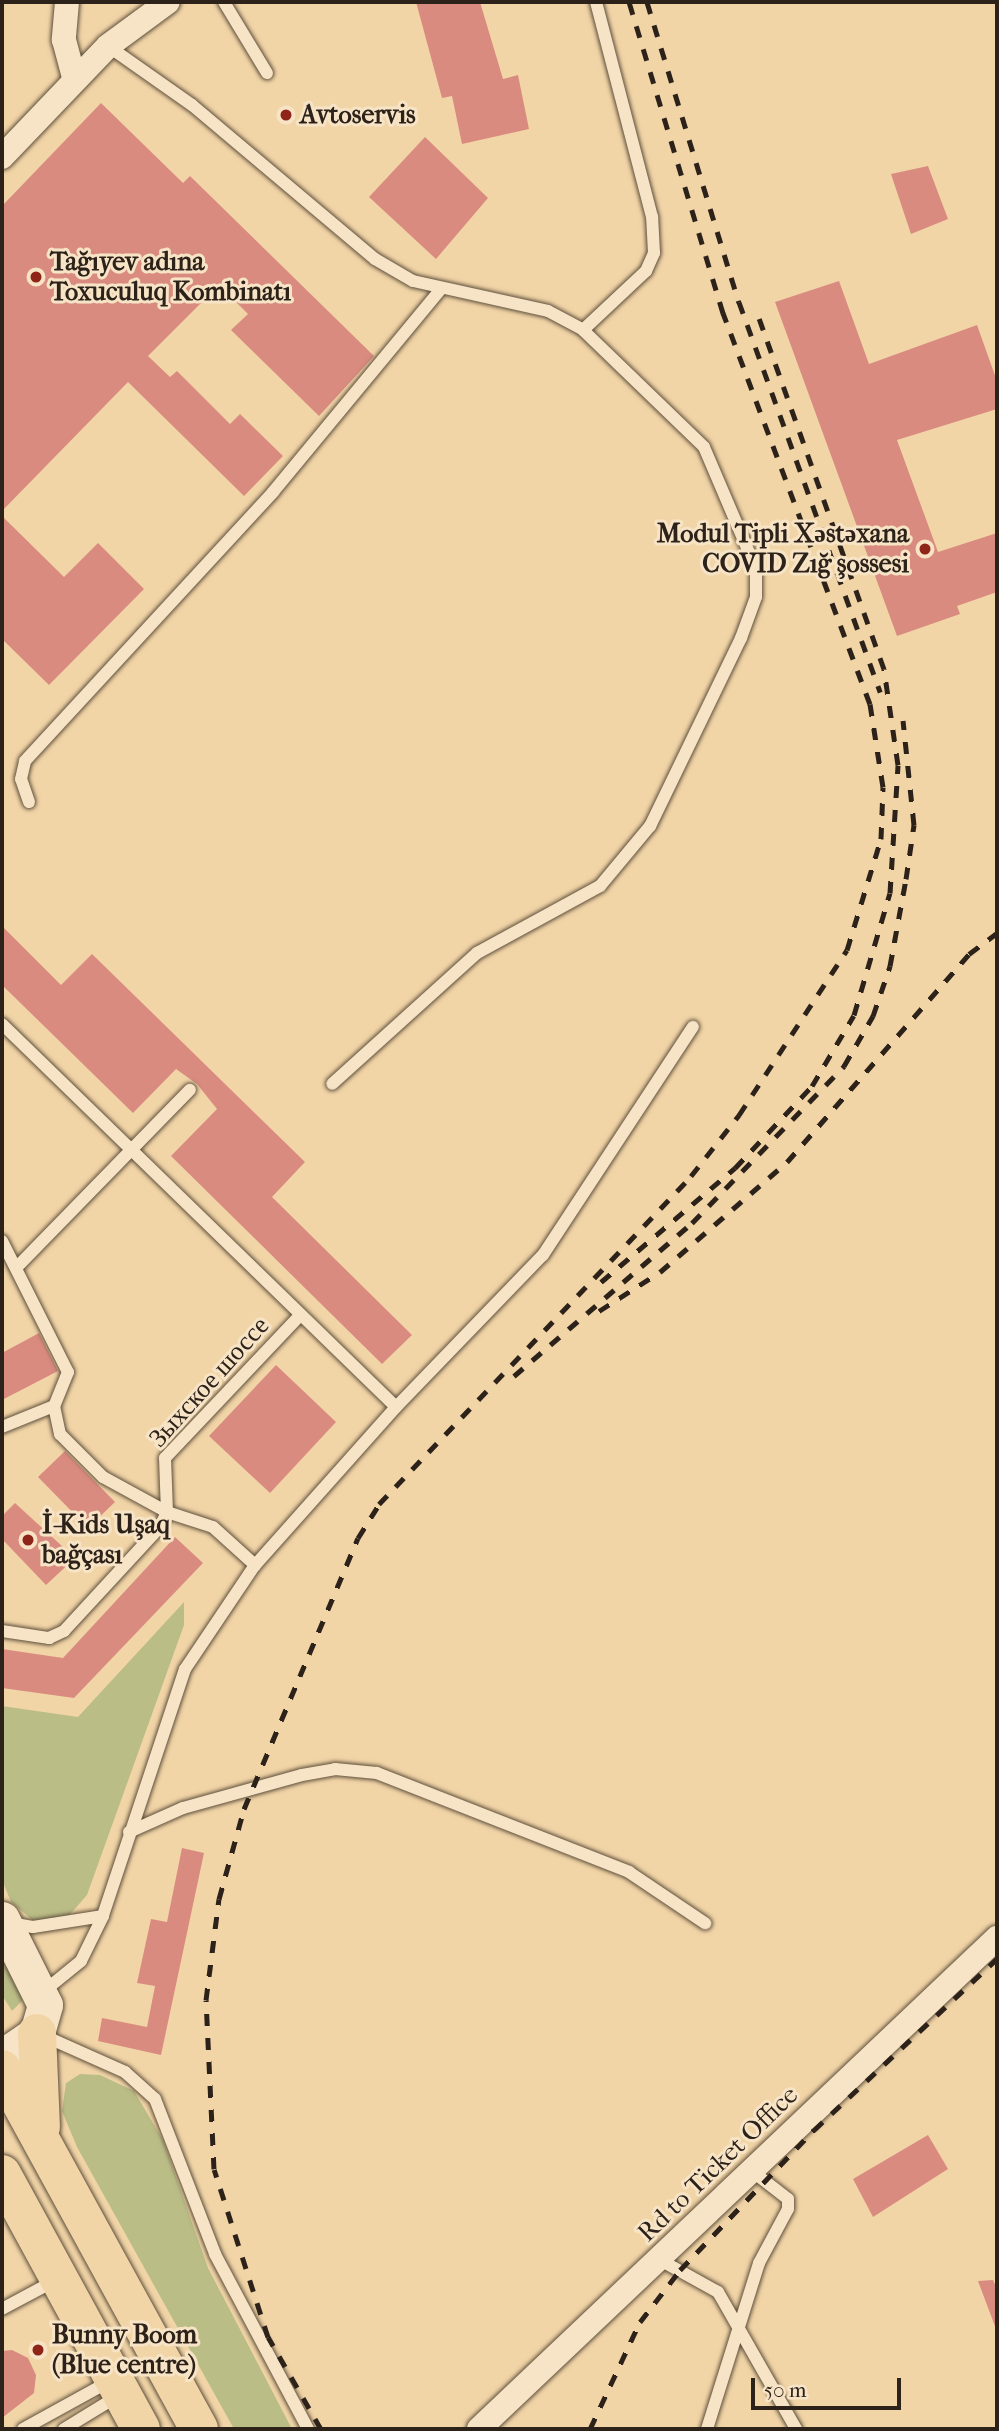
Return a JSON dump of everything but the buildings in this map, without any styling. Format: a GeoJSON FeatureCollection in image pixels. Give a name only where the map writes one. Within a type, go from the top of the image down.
{"type":"FeatureCollection","features":[{"type":"Feature","properties":{"kind":"highway"},"geometry":{"type":"LineString","coordinates":[[37,2033],[37,2102],[47,2153]]}},
{"type":"Feature","properties":{"kind":"highway"},"geometry":{"type":"LineString","coordinates":[[2,2069],[199,2429]]}},
{"type":"Feature","properties":{"kind":"highway"},"geometry":{"type":"LineString","coordinates":[[2,2174],[141,2429]]}},
{"type":"Feature","properties":{"kind":"main road"},"geometry":{"type":"LineString","coordinates":[[2,2057],[37,2033],[43,1993],[3,1920]]}},
{"type":"Feature","properties":{"kind":"street"},"geometry":{"type":"LineString","coordinates":[[67,2],[64,40],[74,78]]}},
{"type":"Feature","properties":{"kind":"street"},"geometry":{"type":"LineString","coordinates":[[2,156],[74,78],[108,46],[167,2]]}},
{"type":"Feature","properties":{"kind":"street","name":"Rd to Ticket Office"},"geometry":{"type":"LineString","coordinates":[[479,2429],[662,2261],[752,2171],[997,1938]]}},
{"type":"Feature","properties":{"kind":"lane"},"geometry":{"type":"LineString","coordinates":[[224,2],[267,73]]}},
{"type":"Feature","properties":{"kind":"lane"},"geometry":{"type":"LineString","coordinates":[[583,330],[646,271],[654,253],[652,217],[596,2]]}},
{"type":"Feature","properties":{"kind":"lane"},"geometry":{"type":"LineString","coordinates":[[108,46],[192,106],[375,259],[440,290],[548,311],[583,330],[704,447],[756,569],[756,597],[650,826],[600,886],[477,953],[332,1084]]}},
{"type":"Feature","properties":{"kind":"lane"},"geometry":{"type":"LineString","coordinates":[[29,802],[21,779],[25,761],[273,492],[440,290]]}},
{"type":"Feature","properties":{"kind":"lane"},"geometry":{"type":"LineString","coordinates":[[2,1024],[396,1408]]}},
{"type":"Feature","properties":{"kind":"lane"},"geometry":{"type":"LineString","coordinates":[[43,1993],[81,1961],[103,1916],[185,1668],[255,1564],[396,1408],[542,1255],[693,1027]]}},
{"type":"Feature","properties":{"kind":"lane"},"geometry":{"type":"LineString","coordinates":[[16,1268],[190,1090]]}},
{"type":"Feature","properties":{"kind":"lane"},"geometry":{"type":"LineString","coordinates":[[2,1241],[68,1372],[54,1406],[60,1434],[103,1477],[167,1512],[213,1527],[255,1564]]}},
{"type":"Feature","properties":{"kind":"lane","name":"Зыхское шоссе"},"geometry":{"type":"LineString","coordinates":[[167,1512],[165,1458],[300,1315]]}},
{"type":"Feature","properties":{"kind":"lane"},"geometry":{"type":"LineString","coordinates":[[2,1427],[54,1406]]}},
{"type":"Feature","properties":{"kind":"lane"},"geometry":{"type":"LineString","coordinates":[[2,1631],[49,1639],[64,1631],[167,1512]]}},
{"type":"Feature","properties":{"kind":"lane"},"geometry":{"type":"LineString","coordinates":[[129,1832],[183,1808],[302,1774],[335,1769],[377,1773],[629,1872],[705,1923]]}},
{"type":"Feature","properties":{"kind":"lane"},"geometry":{"type":"LineString","coordinates":[[3,1920],[33,1927],[103,1916]]}},
{"type":"Feature","properties":{"kind":"lane"},"geometry":{"type":"LineString","coordinates":[[37,2033],[125,2072],[155,2099],[215,2254],[308,2429]]}},
{"type":"Feature","properties":{"kind":"lane"},"geometry":{"type":"LineString","coordinates":[[707,2429],[759,2263],[788,2209],[788,2199],[752,2171]]}},
{"type":"Feature","properties":{"kind":"lane"},"geometry":{"type":"LineString","coordinates":[[662,2261],[718,2292],[740,2321],[796,2429]]}},
{"type":"Feature","properties":{"kind":"lane"},"geometry":{"type":"LineString","coordinates":[[2,2309],[60,2278]]}},
{"type":"Feature","properties":{"kind":"lane"},"geometry":{"type":"LineString","coordinates":[[23,2429],[117,2387]]}},
{"type":"Feature","properties":{"kind":"lane"},"geometry":{"type":"LineString","coordinates":[[64,2429],[117,2387]]}},
{"type":"Feature","properties":{"kind":"green space"},"geometry":{"type":"Polygon","coordinates":[[[184,1602],[184,1625],[87,1895],[66,1919],[35,1922],[11,1902],[2,1880],[2,1706],[78,1717],[184,1602]]]}},
{"type":"Feature","properties":{"kind":"green space"},"geometry":{"type":"Polygon","coordinates":[[[2,1946],[27,1996],[12,2011],[2,1995],[2,1946]]]}},
{"type":"Feature","properties":{"kind":"green space"},"geometry":{"type":"Polygon","coordinates":[[[80,2074],[100,2075],[134,2091],[163,2140],[208,2268],[292,2429],[234,2429],[77,2147],[62,2111],[66,2083],[80,2074]]]}},
{"type":"Feature","properties":{"kind":"railway"},"geometry":{"type":"LineString","coordinates":[[321,2429],[268,2337],[214,2169],[206,2000],[219,1899],[244,1809],[358,1538],[379,1504],[691,1176],[739,1115],[847,950],[881,839],[883,787],[870,704],[723,313],[629,2]]}},
{"type":"Feature","properties":{"kind":"railway"},"geometry":{"type":"LineString","coordinates":[[647,2],[739,302],[880,692]]}},
{"type":"Feature","properties":{"kind":"railway"},"geometry":{"type":"LineString","coordinates":[[601,1282],[735,1168],[812,1086],[854,1015],[890,893],[898,765],[884,669],[756,309]]}},
{"type":"Feature","properties":{"kind":"railway"},"geometry":{"type":"LineString","coordinates":[[514,1376],[692,1223],[844,1066],[873,1016],[890,966],[906,879],[914,825],[903,721]]}},
{"type":"Feature","properties":{"kind":"railway"},"geometry":{"type":"LineString","coordinates":[[599,1311],[660,1272],[787,1162],[969,954],[997,933]]}},
{"type":"Feature","properties":{"kind":"railway"},"geometry":{"type":"LineString","coordinates":[[590,2429],[640,2322],[680,2270],[814,2130],[997,1959]]}},
{"type":"Feature","properties":{"kind":"place","name":"Avtoservis"},"geometry":{"type":"Point","coordinates":[286,115]}},
{"type":"Feature","properties":{"kind":"place","name":"Tağıyev adına Toxuculuq Kombinatı"},"geometry":{"type":"Point","coordinates":[36,277]}},
{"type":"Feature","properties":{"kind":"place","name":"Modul Tipli Xəstəxana COVID Zığ şossesi"},"geometry":{"type":"Point","coordinates":[925,549]}},
{"type":"Feature","properties":{"kind":"place","name":"İ-Kids Uşaq bağçası"},"geometry":{"type":"Point","coordinates":[28,1540]}},
{"type":"Feature","properties":{"kind":"place","name":"Bunny Boom (Blue centre)"},"geometry":{"type":"Point","coordinates":[38,2350]}}]}
